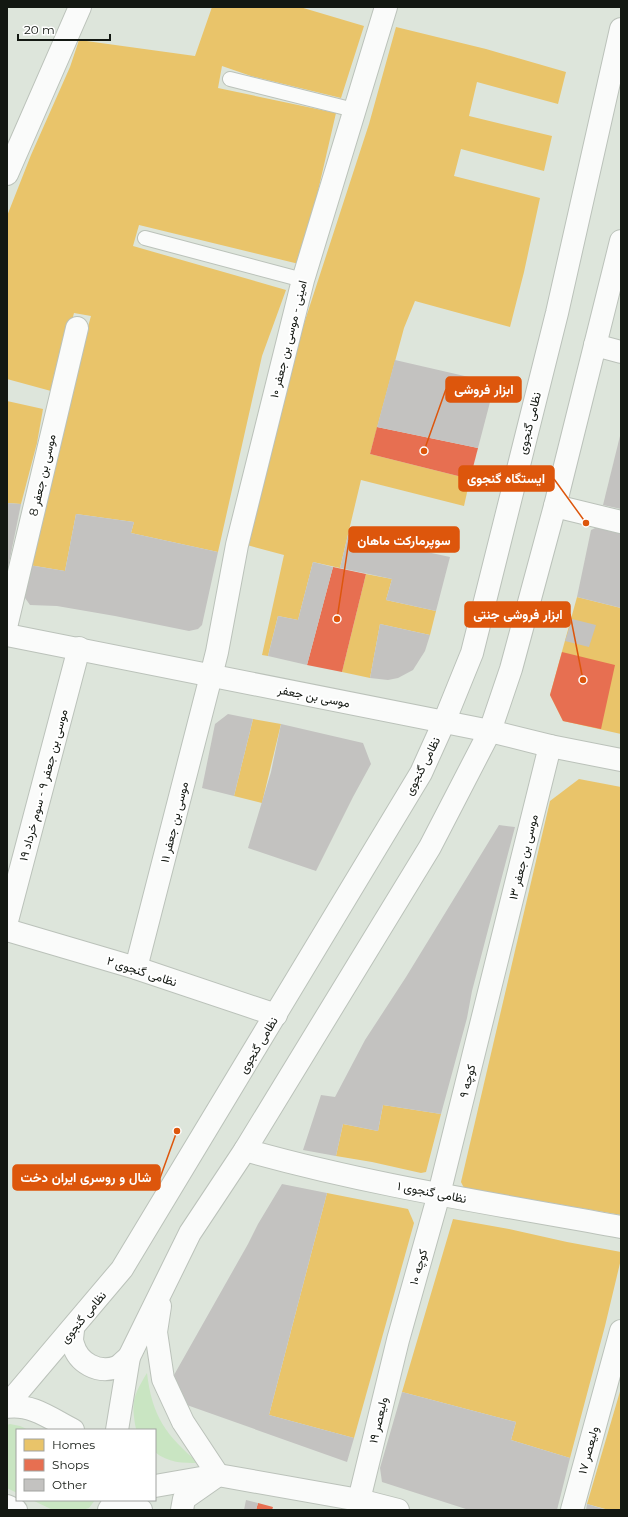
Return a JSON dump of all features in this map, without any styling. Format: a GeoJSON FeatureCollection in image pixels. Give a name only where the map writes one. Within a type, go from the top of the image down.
{"type":"FeatureCollection","features":[{"type":"Feature","properties":{"kind":"street"},"geometry":{"type":"LineString","coordinates":[[7,174],[80,7]]}},
{"type":"Feature","properties":{"kind":"street","name":"امینی - موسی بن جعفر ۱۰"},"geometry":{"type":"LineString","coordinates":[[212,676],[237,545],[303,280],[386,7]]}},
{"type":"Feature","properties":{"kind":"street","name":"نظامی گنجوی"},"geometry":{"type":"LineString","coordinates":[[7,1406],[122,1269],[421,773],[444,722],[472,653],[557,313],[621,29]]}},
{"type":"Feature","properties":{"kind":"street"},"geometry":{"type":"LineString","coordinates":[[116,1429],[129,1357],[190,1233],[245,1150],[430,847],[490,731],[511,668],[555,506],[621,241]]}},
{"type":"Feature","properties":{"kind":"street","name":"موسی بن جعفر 8"},"geometry":{"type":"LineString","coordinates":[[7,623],[77,328]]}},
{"type":"Feature","properties":{"kind":"street"},"geometry":{"type":"LineString","coordinates":[[595,345],[621,352]]}},
{"type":"Feature","properties":{"kind":"street"},"geometry":{"type":"LineString","coordinates":[[555,506],[621,522]]}},
{"type":"Feature","properties":{"kind":"street","name":"موسی بن جعفر"},"geometry":{"type":"LineString","coordinates":[[7,635],[79,648],[490,731],[550,746],[621,760]]}},
{"type":"Feature","properties":{"kind":"street","name":"موسی بن جعفر ۹ - سوم خرداد ۱۹"},"geometry":{"type":"LineString","coordinates":[[7,921],[79,648]]}},
{"type":"Feature","properties":{"kind":"street","name":"موسی بن جعفر ۱۱"},"geometry":{"type":"LineString","coordinates":[[136,968],[212,676]]}},
{"type":"Feature","properties":{"kind":"street","name":"موسی بن جعفر ۱۳"},"geometry":{"type":"LineString","coordinates":[[496,968],[550,746]]}},
{"type":"Feature","properties":{"kind":"street","name":"نظامی گنجوی ۲"},"geometry":{"type":"LineString","coordinates":[[7,930],[136,968],[276,1015]]}},
{"type":"Feature","properties":{"kind":"street","name":"کوچه ۹"},"geometry":{"type":"LineString","coordinates":[[439,1194],[496,968]]}},
{"type":"Feature","properties":{"kind":"street","name":"نظامی گنجوی ۱"},"geometry":{"type":"LineString","coordinates":[[245,1150],[293,1164],[439,1194],[621,1227]]}},
{"type":"Feature","properties":{"kind":"street","name":"کوچه ۱۰"},"geometry":{"type":"LineString","coordinates":[[398,1340],[439,1194]]}},
{"type":"Feature","properties":{"kind":"street"},"geometry":{"type":"LineString","coordinates":[[164,1285],[156,1332],[163,1379],[183,1422],[218,1475]]}},
{"type":"Feature","properties":{"kind":"street"},"geometry":{"type":"LineString","coordinates":[[73,1329],[72,1343],[78,1357],[90,1366],[104,1370],[118,1367],[129,1357]]}},
{"type":"Feature","properties":{"kind":"street","name":"ولیعصر ۱۷"},"geometry":{"type":"LineString","coordinates":[[572,1510],[621,1331]]}},
{"type":"Feature","properties":{"kind":"street","name":"ولیعصر ۱۹"},"geometry":{"type":"LineString","coordinates":[[359,1500],[398,1340]]}},
{"type":"Feature","properties":{"kind":"street"},"geometry":{"type":"LineString","coordinates":[[7,1406],[30,1408],[71,1429]]}},
{"type":"Feature","properties":{"kind":"street"},"geometry":{"type":"LineString","coordinates":[[182,1510],[184,1499],[218,1475]]}},
{"type":"Feature","properties":{"kind":"street"},"geometry":{"type":"LineString","coordinates":[[156,1486],[218,1475],[359,1500],[398,1510]]}},
{"type":"Feature","properties":{"kind":"street"},"geometry":{"type":"LineString","coordinates":[[110,1510],[114,1501]]}},
{"type":"Feature","properties":{"kind":"street"},"geometry":{"type":"LineString","coordinates":[[129,1501],[141,1510]]}},
{"type":"Feature","properties":{"kind":"street"},"geometry":{"type":"LineString","coordinates":[[7,1506],[16,1510]]}},
{"type":"Feature","properties":{"kind":"lane"},"geometry":{"type":"LineString","coordinates":[[230,79],[354,110]]}},
{"type":"Feature","properties":{"kind":"lane"},"geometry":{"type":"LineString","coordinates":[[145,238],[303,280]]}},
{"type":"Feature","properties":{"kind":"green space"},"geometry":{"type":"Polygon","coordinates":[[[147,1373],[149,1388],[162,1424],[178,1444],[199,1463],[176,1462],[160,1456],[156,1453],[156,1429],[136,1429],[134,1400],[147,1373]]]}},
{"type":"Feature","properties":{"kind":"green space"},"geometry":{"type":"Polygon","coordinates":[[[10,1424],[20,1426],[27,1429],[16,1429],[16,1492],[7,1488],[7,1425],[10,1424]]]}},
{"type":"Feature","properties":{"kind":"green space"},"geometry":{"type":"Polygon","coordinates":[[[34,1501],[94,1501],[89,1508],[82,1510],[53,1510],[34,1501]]]}},
{"type":"Feature","properties":{"kind":"building: Homes"},"geometry":{"type":"Polygon","coordinates":[[[212,7],[300,7],[364,26],[341,98],[251,76],[222,66],[218,88],[336,113],[309,230],[299,264],[139,225],[133,246],[286,290],[262,356],[218,552],[131,533],[134,522],[76,514],[65,571],[29,565],[91,316],[74,313],[60,365],[51,391],[7,379],[7,216],[31,155],[70,67],[79,40],[195,56],[212,7]]]}},
{"type":"Feature","properties":{"kind":"building: Homes"},"geometry":{"type":"Polygon","coordinates":[[[396,27],[486,49],[566,72],[558,104],[477,82],[469,116],[552,136],[544,171],[461,149],[454,176],[540,198],[510,327],[415,301],[404,328],[370,454],[470,479],[464,506],[361,480],[340,568],[313,562],[298,620],[278,616],[268,656],[262,655],[284,555],[247,545],[298,342],[369,124],[396,27]]]}},
{"type":"Feature","properties":{"kind":"building: Homes"},"geometry":{"type":"Polygon","coordinates":[[[7,401],[43,409],[37,443],[21,504],[7,503],[7,401]]]}},
{"type":"Feature","properties":{"kind":"building: Homes"},"geometry":{"type":"Polygon","coordinates":[[[366,574],[392,579],[386,600],[436,611],[430,635],[380,624],[370,678],[342,672],[366,574]]]}},
{"type":"Feature","properties":{"kind":"building: Homes"},"geometry":{"type":"Polygon","coordinates":[[[577,597],[621,608],[621,734],[563,721],[550,695],[577,597]]]}},
{"type":"Feature","properties":{"kind":"building: Homes"},"geometry":{"type":"Polygon","coordinates":[[[253,719],[281,724],[262,803],[234,796],[253,719]]]}},
{"type":"Feature","properties":{"kind":"building: Homes"},"geometry":{"type":"Polygon","coordinates":[[[579,779],[621,787],[621,1215],[464,1188],[461,1182],[550,801],[579,779]]]}},
{"type":"Feature","properties":{"kind":"building: Homes"},"geometry":{"type":"Polygon","coordinates":[[[383,1105],[441,1114],[426,1172],[421,1173],[336,1156],[343,1124],[378,1131],[383,1105]]]}},
{"type":"Feature","properties":{"kind":"building: Homes"},"geometry":{"type":"Polygon","coordinates":[[[327,1193],[408,1209],[414,1223],[354,1438],[269,1415],[327,1193]]]}},
{"type":"Feature","properties":{"kind":"building: Homes"},"geometry":{"type":"Polygon","coordinates":[[[453,1219],[621,1252],[621,1259],[605,1326],[570,1458],[511,1440],[516,1422],[402,1392],[453,1219]]]}},
{"type":"Feature","properties":{"kind":"building: Homes"},"geometry":{"type":"Polygon","coordinates":[[[621,1388],[621,1510],[609,1510],[587,1504],[621,1388]]]}},
{"type":"Feature","properties":{"kind":"building: Shops"},"geometry":{"type":"Polygon","coordinates":[[[377,427],[478,448],[470,479],[370,454],[377,427]]]}},
{"type":"Feature","properties":{"kind":"building: Shops"},"geometry":{"type":"Polygon","coordinates":[[[333,567],[366,574],[342,672],[307,665],[333,567]]]}},
{"type":"Feature","properties":{"kind":"building: Shops"},"geometry":{"type":"Polygon","coordinates":[[[562,652],[615,665],[601,729],[563,721],[550,695],[562,652]]]}},
{"type":"Feature","properties":{"kind":"building: Shops"},"geometry":{"type":"Polygon","coordinates":[[[258,1503],[273,1507],[272,1510],[256,1510],[258,1503]]]}},
{"type":"Feature","properties":{"kind":"building: Other"},"geometry":{"type":"Polygon","coordinates":[[[395,360],[495,383],[478,448],[377,427],[395,360]]]}},
{"type":"Feature","properties":{"kind":"building: Other"},"geometry":{"type":"Polygon","coordinates":[[[621,436],[621,509],[603,505],[621,436]]]}},
{"type":"Feature","properties":{"kind":"building: Other"},"geometry":{"type":"Polygon","coordinates":[[[7,503],[21,504],[8,568],[7,568],[7,503]]]}},
{"type":"Feature","properties":{"kind":"building: Other"},"geometry":{"type":"Polygon","coordinates":[[[76,514],[134,522],[131,533],[218,552],[202,625],[198,629],[189,631],[57,606],[30,605],[23,595],[29,565],[65,571],[76,514]]]}},
{"type":"Feature","properties":{"kind":"building: Other"},"geometry":{"type":"Polygon","coordinates":[[[612,520],[621,523],[621,608],[577,597],[591,530],[612,520]]]}},
{"type":"Feature","properties":{"kind":"building: Other"},"geometry":{"type":"Polygon","coordinates":[[[348,535],[450,557],[436,611],[386,600],[392,579],[340,568],[348,535]]]}},
{"type":"Feature","properties":{"kind":"building: Other"},"geometry":{"type":"Polygon","coordinates":[[[313,562],[333,567],[307,665],[268,656],[278,616],[298,620],[313,562]]]}},
{"type":"Feature","properties":{"kind":"building: Other"},"geometry":{"type":"Polygon","coordinates":[[[572,619],[596,625],[589,647],[565,641],[572,619]]]}},
{"type":"Feature","properties":{"kind":"building: Other"},"geometry":{"type":"Polygon","coordinates":[[[380,624],[430,635],[425,651],[413,670],[398,678],[388,680],[370,678],[380,624]]]}},
{"type":"Feature","properties":{"kind":"building: Other"},"geometry":{"type":"Polygon","coordinates":[[[228,714],[253,719],[234,796],[202,788],[215,724],[228,714]]]}},
{"type":"Feature","properties":{"kind":"building: Other"},"geometry":{"type":"Polygon","coordinates":[[[281,724],[363,743],[371,764],[316,871],[248,848],[271,772],[281,724]]]}},
{"type":"Feature","properties":{"kind":"building: Other"},"geometry":{"type":"Polygon","coordinates":[[[499,825],[515,827],[472,991],[467,1018],[441,1114],[383,1105],[378,1131],[343,1124],[336,1156],[303,1150],[321,1095],[335,1097],[365,1040],[406,977],[499,825]]]}},
{"type":"Feature","properties":{"kind":"building: Other"},"geometry":{"type":"Polygon","coordinates":[[[282,1184],[327,1193],[269,1415],[354,1438],[347,1462],[184,1404],[174,1375],[258,1224],[282,1184]]]}},
{"type":"Feature","properties":{"kind":"building: Other"},"geometry":{"type":"Polygon","coordinates":[[[402,1392],[516,1422],[511,1440],[570,1458],[557,1510],[469,1510],[382,1482],[380,1468],[402,1392]]]}},
{"type":"Feature","properties":{"kind":"building: Other"},"geometry":{"type":"Polygon","coordinates":[[[246,1500],[258,1503],[256,1510],[244,1510],[246,1500]]]}},
{"type":"Feature","properties":{"kind":"building: Other"},"geometry":{"type":"Polygon","coordinates":[[[587,1504],[607,1510],[586,1510],[587,1504]]]}},
{"type":"Feature","properties":{"kind":"place","name":"ابزار فروشی"},"geometry":{"type":"Point","coordinates":[424,451]}},
{"type":"Feature","properties":{"kind":"place","name":"ایستگاه گنجوی"},"geometry":{"type":"Point","coordinates":[586,523]}},
{"type":"Feature","properties":{"kind":"place","name":"سوپرمارکت ماهان"},"geometry":{"type":"Point","coordinates":[337,619]}},
{"type":"Feature","properties":{"kind":"place","name":"ابزار فروشی جنتی"},"geometry":{"type":"Point","coordinates":[583,680]}},
{"type":"Feature","properties":{"kind":"place","name":"شال و روسری ایران دخت"},"geometry":{"type":"Point","coordinates":[177,1131]}}]}
